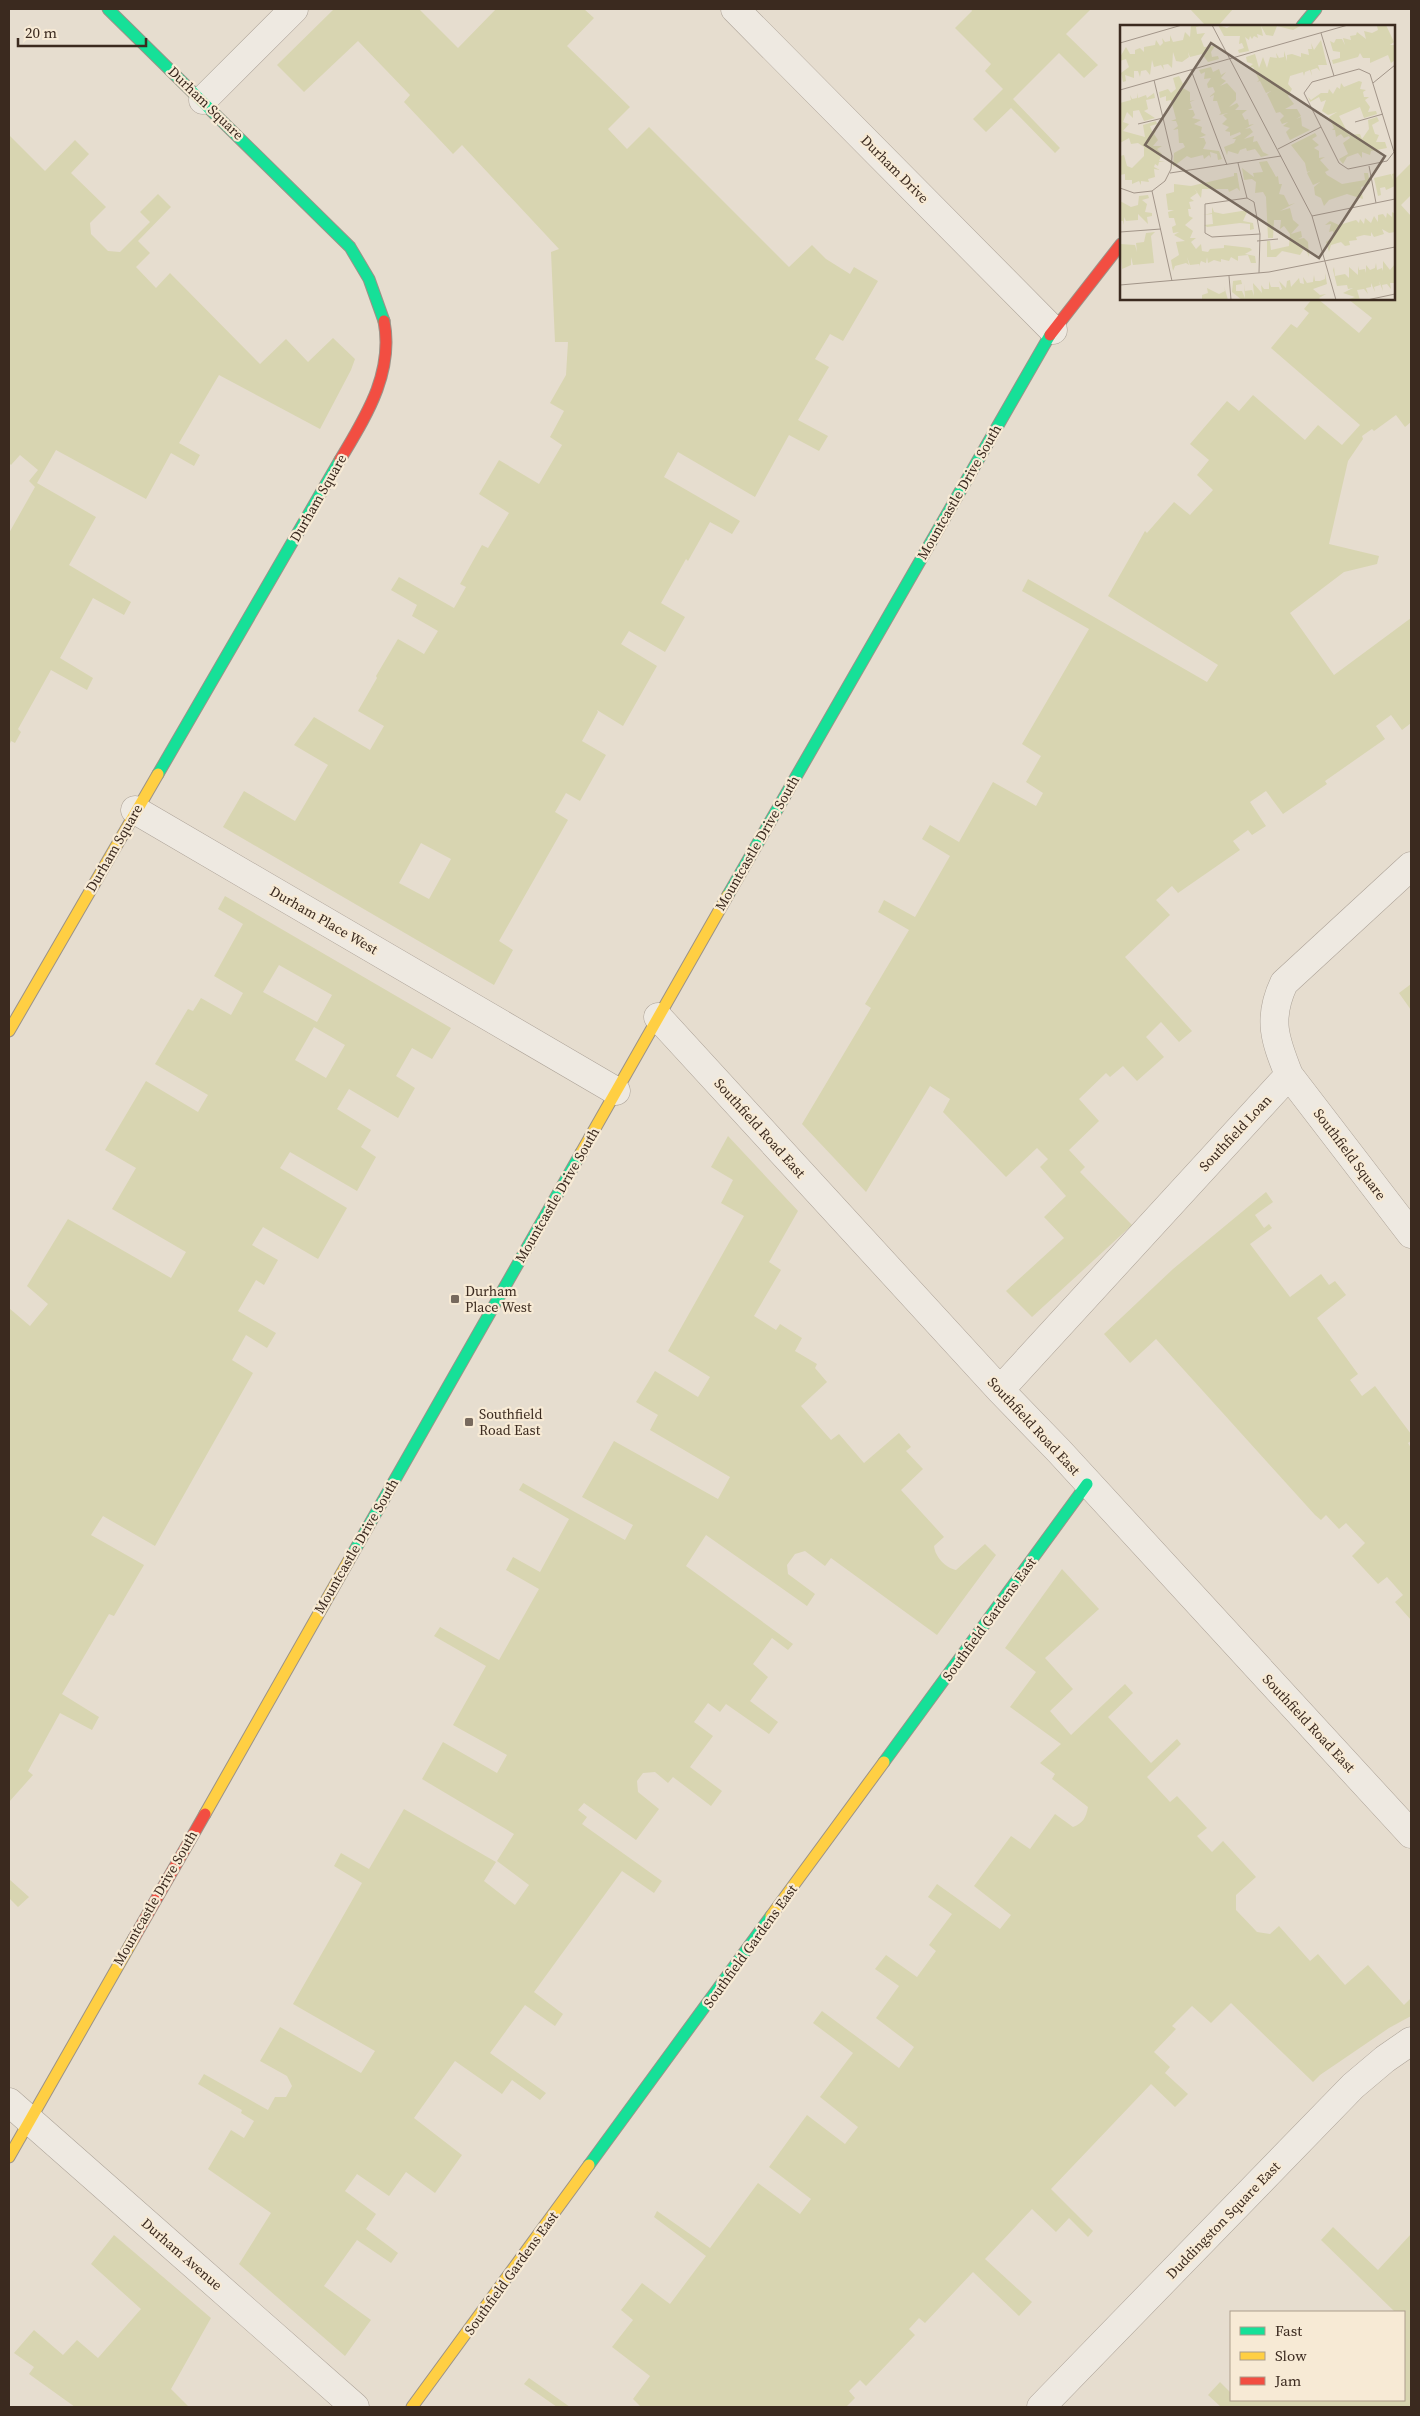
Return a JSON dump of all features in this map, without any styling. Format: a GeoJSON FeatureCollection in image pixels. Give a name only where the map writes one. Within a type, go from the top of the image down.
{"type":"FeatureCollection","features":[{"type":"Feature","properties":{"kind":"street","name":"Durham Square"},"geometry":{"type":"LineString","coordinates":[[9,1031],[135,810],[353,438],[379,386],[386,361],[386,333],[380,299],[368,274],[350,247],[203,100],[108,9]]}},
{"type":"Feature","properties":{"kind":"street"},"geometry":{"type":"LineString","coordinates":[[203,100],[294,9]]}},
{"type":"Feature","properties":{"kind":"street","name":"Durham Drive"},"geometry":{"type":"LineString","coordinates":[[735,9],[1053,330]]}},
{"type":"Feature","properties":{"kind":"street"},"geometry":{"type":"LineString","coordinates":[[1303,25],[1316,9]]}},
{"type":"Feature","properties":{"kind":"street","name":"Mountcastle Drive South"},"geometry":{"type":"LineString","coordinates":[[9,2157],[19,2110],[616,1091],[887,616],[1053,330],[1120,245]]}},
{"type":"Feature","properties":{"kind":"street","name":"Durham Place West"},"geometry":{"type":"LineString","coordinates":[[135,810],[616,1091]]}},
{"type":"Feature","properties":{"kind":"street"},"geometry":{"type":"LineString","coordinates":[[1289,1075],[1274,1035],[1276,1000],[1284,983],[1411,866]]}},
{"type":"Feature","properties":{"kind":"street","name":"Southfield Road East"},"geometry":{"type":"LineString","coordinates":[[658,1017],[1411,1834]]}},
{"type":"Feature","properties":{"kind":"street","name":"Southfield Square"},"geometry":{"type":"LineString","coordinates":[[1289,1075],[1411,1234]]}},
{"type":"Feature","properties":{"kind":"street","name":"Southfield Loan"},"geometry":{"type":"LineString","coordinates":[[1000,1390],[1289,1075]]}},
{"type":"Feature","properties":{"kind":"street","name":"Southfield Gardens East"},"geometry":{"type":"LineString","coordinates":[[412,2407],[1087,1484]]}},
{"type":"Feature","properties":{"kind":"street","name":"Duddingston Square East"},"geometry":{"type":"LineString","coordinates":[[1041,2407],[1353,2086],[1385,2059],[1411,2041]]}},
{"type":"Feature","properties":{"kind":"street","name":"Durham Avenue"},"geometry":{"type":"LineString","coordinates":[[19,2110],[355,2407]]}},
{"type":"Feature","properties":{"kind":"shaded area"},"geometry":{"type":"Polygon","coordinates":[[[334,9],[419,9],[458,48],[496,9],[584,9],[594,18],[567,46],[630,107],[608,129],[627,149],[649,127],[789,267],[812,245],[826,259],[850,274],[854,267],[878,281],[843,341],[830,334],[815,359],[829,367],[798,420],[828,436],[819,451],[789,435],[755,497],[678,452],[664,477],[740,521],[732,534],[710,522],[688,561],[686,559],[661,603],[685,617],[665,652],[629,631],[621,644],[657,666],[623,726],[597,710],[598,712],[582,741],[606,755],[580,801],[566,793],[555,812],[568,820],[499,941],[513,950],[494,985],[223,827],[244,791],[295,821],[328,765],[294,745],[314,717],[370,750],[384,726],[358,711],[377,678],[376,676],[398,639],[424,654],[438,631],[412,616],[417,605],[391,590],[399,577],[454,608],[466,587],[460,584],[482,545],[488,548],[509,513],[479,494],[499,460],[539,484],[562,445],[550,437],[564,411],[550,403],[566,375],[568,342],[555,342],[551,252],[559,249],[462,145],[453,154],[404,102],[410,95],[358,41],[304,92],[277,65],[334,9]],[[421,843],[399,883],[429,899],[451,859],[421,843]]]}},
{"type":"Feature","properties":{"kind":"shaded area"},"geometry":{"type":"Polygon","coordinates":[[[971,9],[1091,9],[1066,34],[1098,65],[1084,78],[1059,53],[1013,99],[1060,148],[1055,153],[1011,108],[986,132],[973,119],[1003,89],[985,71],[991,64],[955,28],[972,11],[971,9]]]}},
{"type":"Feature","properties":{"kind":"shaded area"},"geometry":{"type":"Polygon","coordinates":[[[1190,9],[1233,9],[1219,25],[1205,25],[1190,9]]]}},
{"type":"Feature","properties":{"kind":"shaded area"},"geometry":{"type":"Polygon","coordinates":[[[9,135],[45,171],[75,140],[89,154],[71,173],[106,207],[90,223],[91,234],[108,251],[120,252],[150,222],[140,212],[158,194],[171,207],[138,241],[150,253],[136,267],[156,288],[170,273],[260,364],[286,339],[308,362],[333,338],[355,359],[320,429],[219,375],[179,443],[200,455],[194,466],[171,453],[146,499],[56,450],[37,483],[96,517],[69,565],[131,602],[124,615],[93,598],[60,658],[93,678],[87,690],[51,670],[18,729],[21,732],[15,743],[11,741],[9,746],[9,533],[35,487],[29,481],[38,470],[20,455],[11,465],[9,463],[9,135]]]}},
{"type":"Feature","properties":{"kind":"shaded area"},"geometry":{"type":"Polygon","coordinates":[[[1411,163],[1411,195],[1401,205],[1411,216],[1411,422],[1405,427],[1396,415],[1374,431],[1372,429],[1362,436],[1363,439],[1348,461],[1329,544],[1379,556],[1377,564],[1344,572],[1290,613],[1334,675],[1411,618],[1411,723],[1402,730],[1391,715],[1376,726],[1385,739],[1325,781],[1327,784],[1283,814],[1266,791],[1250,802],[1266,826],[1252,835],[1248,830],[1233,841],[1240,850],[1178,893],[1172,886],[1156,900],[1170,915],[1125,957],[1192,1031],[1179,1042],[1161,1022],[1146,1037],[1164,1057],[1137,1081],[1123,1066],[1110,1077],[1106,1073],[1079,1099],[1099,1121],[1069,1150],[1085,1167],[1080,1172],[1132,1225],[1032,1317],[1006,1291],[1064,1238],[1044,1217],[1066,1196],[1040,1167],[1048,1159],[1037,1148],[1006,1177],[943,1112],[950,1099],[930,1086],[866,1192],[802,1124],[871,1008],[865,1004],[909,930],[878,912],[884,900],[915,917],[950,856],[922,839],[930,825],[959,842],[993,782],[1036,806],[1043,793],[1026,782],[1041,756],[1022,744],[1089,629],[1022,591],[1028,579],[1207,682],[1218,665],[1108,596],[1145,531],[1147,533],[1174,502],[1190,515],[1213,490],[1197,475],[1209,460],[1190,444],[1227,401],[1239,411],[1253,395],[1305,440],[1318,425],[1342,445],[1360,425],[1271,348],[1291,324],[1297,328],[1309,313],[1304,309],[1311,300],[1319,300],[1359,333],[1372,318],[1349,300],[1395,300],[1395,179],[1411,163]]]}},
{"type":"Feature","properties":{"kind":"shaded area"},"geometry":{"type":"Polygon","coordinates":[[[225,896],[451,1028],[432,1059],[412,1048],[396,1076],[415,1088],[398,1118],[349,1089],[337,1109],[371,1130],[361,1147],[376,1157],[357,1191],[290,1152],[280,1168],[347,1208],[318,1259],[263,1227],[252,1245],[278,1260],[264,1285],[256,1280],[238,1311],[276,1333],[267,1348],[246,1335],[232,1360],[253,1373],[155,1546],[103,1516],[91,1535],[144,1565],[114,1616],[109,1614],[62,1694],[99,1717],[92,1730],[60,1713],[28,1771],[33,1775],[9,1802],[9,1308],[30,1326],[48,1304],[27,1286],[68,1219],[171,1278],[186,1252],[112,1209],[136,1168],[105,1150],[146,1081],[198,1112],[208,1095],[155,1064],[188,1009],[193,1011],[201,998],[231,1015],[243,993],[214,976],[243,924],[218,909],[225,896]],[[279,965],[263,992],[317,1022],[332,995],[279,965]],[[314,1027],[295,1060],[326,1078],[345,1045],[314,1027]]]}},
{"type":"Feature","properties":{"kind":"shaded area"},"geometry":{"type":"Polygon","coordinates":[[[1411,984],[1411,1010],[1399,993],[1411,984]]]}},
{"type":"Feature","properties":{"kind":"shaded area"},"geometry":{"type":"Polygon","coordinates":[[[728,1136],[798,1211],[769,1262],[781,1270],[754,1316],[776,1330],[780,1324],[802,1338],[795,1351],[817,1364],[815,1368],[827,1382],[801,1406],[831,1440],[839,1434],[864,1463],[899,1433],[911,1447],[906,1451],[923,1469],[901,1490],[944,1537],[934,1546],[936,1554],[945,1564],[956,1570],[985,1544],[996,1555],[937,1635],[831,1558],[825,1566],[805,1551],[795,1554],[787,1565],[788,1574],[815,1594],[807,1606],[706,1535],[686,1566],[793,1644],[788,1650],[772,1638],[753,1664],[768,1677],[750,1701],[778,1722],[769,1734],[726,1704],[720,1712],[708,1703],[694,1722],[713,1736],[690,1767],[722,1791],[711,1806],[673,1777],[668,1783],[655,1772],[643,1773],[637,1781],[638,1792],[659,1809],[636,1840],[584,1803],[578,1810],[587,1817],[582,1824],[662,1881],[654,1893],[622,1871],[534,1992],[563,2014],[555,2026],[525,2005],[490,2053],[546,2093],[540,2100],[512,2080],[502,2094],[455,2061],[414,2118],[462,2155],[435,2193],[406,2172],[389,2196],[357,2174],[345,2191],[376,2214],[366,2229],[398,2253],[391,2263],[357,2240],[324,2286],[371,2320],[345,2356],[239,2264],[271,2213],[208,2169],[231,2130],[244,2138],[254,2121],[241,2113],[242,2110],[198,2084],[204,2074],[268,2110],[275,2097],[286,2097],[292,2086],[287,2076],[260,2061],[280,2027],[361,2073],[375,2051],[293,2004],[362,1883],[334,1866],[341,1853],[369,1869],[404,1809],[496,1862],[484,1881],[515,1905],[529,1885],[497,1861],[514,1834],[422,1779],[443,1742],[497,1773],[507,1755],[453,1725],[486,1666],[434,1636],[440,1627],[499,1660],[539,1589],[506,1570],[513,1557],[540,1572],[569,1519],[519,1490],[523,1483],[625,1540],[633,1525],[582,1497],[614,1441],[718,1499],[730,1477],[650,1430],[658,1415],[636,1402],[655,1371],[698,1397],[710,1377],[668,1351],[744,1216],[721,1203],[733,1180],[711,1167],[728,1136]]]}},
{"type":"Feature","properties":{"kind":"shaded area"},"geometry":{"type":"Polygon","coordinates":[[[1266,1192],[1273,1202],[1255,1215],[1264,1228],[1269,1224],[1272,1228],[1250,1244],[1290,1297],[1321,1274],[1329,1285],[1335,1281],[1346,1295],[1317,1318],[1358,1374],[1350,1380],[1362,1396],[1375,1386],[1411,1434],[1411,1441],[1408,1443],[1411,1448],[1411,1620],[1395,1602],[1403,1595],[1387,1577],[1378,1584],[1352,1556],[1365,1543],[1346,1523],[1339,1529],[1326,1515],[1321,1520],[1315,1515],[1156,1339],[1130,1363],[1104,1334],[1173,1269],[1266,1192]]]}},
{"type":"Feature","properties":{"kind":"shaded area"},"geometry":{"type":"Polygon","coordinates":[[[1062,1569],[1099,1609],[1045,1658],[1073,1689],[1050,1711],[1071,1735],[1125,1684],[1133,1693],[1108,1717],[1151,1763],[1177,1739],[1181,1744],[1147,1777],[1170,1802],[1177,1796],[1207,1828],[1197,1836],[1212,1852],[1223,1841],[1256,1877],[1236,1895],[1236,1910],[1257,1932],[1270,1934],[1279,1926],[1310,1961],[1318,1954],[1345,1985],[1368,1965],[1404,2005],[1411,1998],[1411,2016],[1389,2028],[1320,2075],[1313,2082],[1231,2003],[1211,2023],[1192,2006],[1172,2026],[1176,2029],[1154,2052],[1170,2067],[1165,2073],[1188,2094],[1175,2107],[1151,2084],[1051,2189],[1093,2231],[1088,2237],[1069,2218],[1056,2232],[1032,2209],[985,2259],[1032,2302],[1019,2316],[973,2272],[925,2323],[919,2318],[909,2329],[915,2335],[866,2386],[860,2380],[849,2391],[855,2398],[846,2407],[641,2407],[633,2399],[650,2376],[612,2347],[633,2320],[621,2310],[642,2283],[670,2304],[706,2256],[654,2217],[657,2211],[710,2248],[758,2183],[800,2214],[811,2199],[769,2167],[807,2115],[845,2144],[858,2127],[820,2097],[853,2053],[813,2023],[822,2011],[899,2068],[914,2047],[876,2018],[899,1986],[875,1969],[886,1955],[917,1977],[936,1951],[929,1945],[952,1914],[928,1897],[937,1884],[1000,1929],[1011,1915],[974,1886],[1011,1836],[1030,1849],[1055,1814],[1073,1827],[1082,1822],[1085,1817],[1088,1807],[1052,1779],[1055,1774],[1040,1763],[1061,1744],[1010,1707],[1036,1672],[1005,1648],[1062,1569]]]}},
{"type":"Feature","properties":{"kind":"shaded area"},"geometry":{"type":"Polygon","coordinates":[[[9,1879],[29,1897],[18,1907],[9,1898],[9,1879]]]}},
{"type":"Feature","properties":{"kind":"shaded area"},"geometry":{"type":"Polygon","coordinates":[[[1333,2227],[1378,2270],[1411,2234],[1411,2407],[1221,2407],[1208,2395],[1220,2382],[1230,2392],[1230,2401],[1405,2401],[1405,2311],[1394,2311],[1321,2240],[1333,2227]]]}},
{"type":"Feature","properties":{"kind":"shaded area"},"geometry":{"type":"Polygon","coordinates":[[[114,2235],[211,2318],[171,2389],[189,2407],[75,2407],[29,2374],[34,2367],[14,2353],[34,2330],[63,2355],[77,2340],[98,2358],[141,2309],[91,2264],[114,2235]]]}},
{"type":"Feature","properties":{"kind":"shaded area"},"geometry":{"type":"Polygon","coordinates":[[[529,2378],[570,2407],[557,2407],[524,2384],[529,2378]]]}},
{"type":"Feature","properties":{"kind":"traffic: fast"},"geometry":{"type":"LineString","coordinates":[[108,9],[350,247],[369,279],[384,321]]}},
{"type":"Feature","properties":{"kind":"traffic: fast"},"geometry":{"type":"LineString","coordinates":[[1303,25],[1316,9]]}},
{"type":"Feature","properties":{"kind":"traffic: fast"},"geometry":{"type":"LineString","coordinates":[[728,895],[1050,335]]}},
{"type":"Feature","properties":{"kind":"traffic: fast"},"geometry":{"type":"LineString","coordinates":[[158,774],[340,460]]}},
{"type":"Feature","properties":{"kind":"traffic: fast"},"geometry":{"type":"LineString","coordinates":[[352,1555],[581,1153]]}},
{"type":"Feature","properties":{"kind":"traffic: fast"},"geometry":{"type":"LineString","coordinates":[[884,1762],[1087,1484]]}},
{"type":"Feature","properties":{"kind":"traffic: fast"},"geometry":{"type":"LineString","coordinates":[[589,2165],[771,1916]]}},
{"type":"Feature","properties":{"kind":"traffic: slow"},"geometry":{"type":"LineString","coordinates":[[9,1031],[158,774]]}},
{"type":"Feature","properties":{"kind":"traffic: slow"},"geometry":{"type":"LineString","coordinates":[[581,1153],[728,895]]}},
{"type":"Feature","properties":{"kind":"traffic: slow"},"geometry":{"type":"LineString","coordinates":[[205,1814],[352,1555]]}},
{"type":"Feature","properties":{"kind":"traffic: slow"},"geometry":{"type":"LineString","coordinates":[[771,1916],[884,1762]]}},
{"type":"Feature","properties":{"kind":"traffic: slow"},"geometry":{"type":"LineString","coordinates":[[9,2157],[134,1938]]}},
{"type":"Feature","properties":{"kind":"traffic: slow"},"geometry":{"type":"LineString","coordinates":[[412,2407],[589,2165]]}},
{"type":"Feature","properties":{"kind":"traffic: jam"},"geometry":{"type":"LineString","coordinates":[[1050,335],[1120,245]]}},
{"type":"Feature","properties":{"kind":"traffic: jam"},"geometry":{"type":"LineString","coordinates":[[340,460],[376,394],[385,358],[384,321]]}},
{"type":"Feature","properties":{"kind":"traffic: jam"},"geometry":{"type":"LineString","coordinates":[[134,1938],[205,1814]]}},
{"type":"Feature","properties":{"kind":"place","name":"Durham Place West"},"geometry":{"type":"Point","coordinates":[455,1299]}},
{"type":"Feature","properties":{"kind":"place","name":"Southfield Road East"},"geometry":{"type":"Point","coordinates":[469,1422]}}]}
